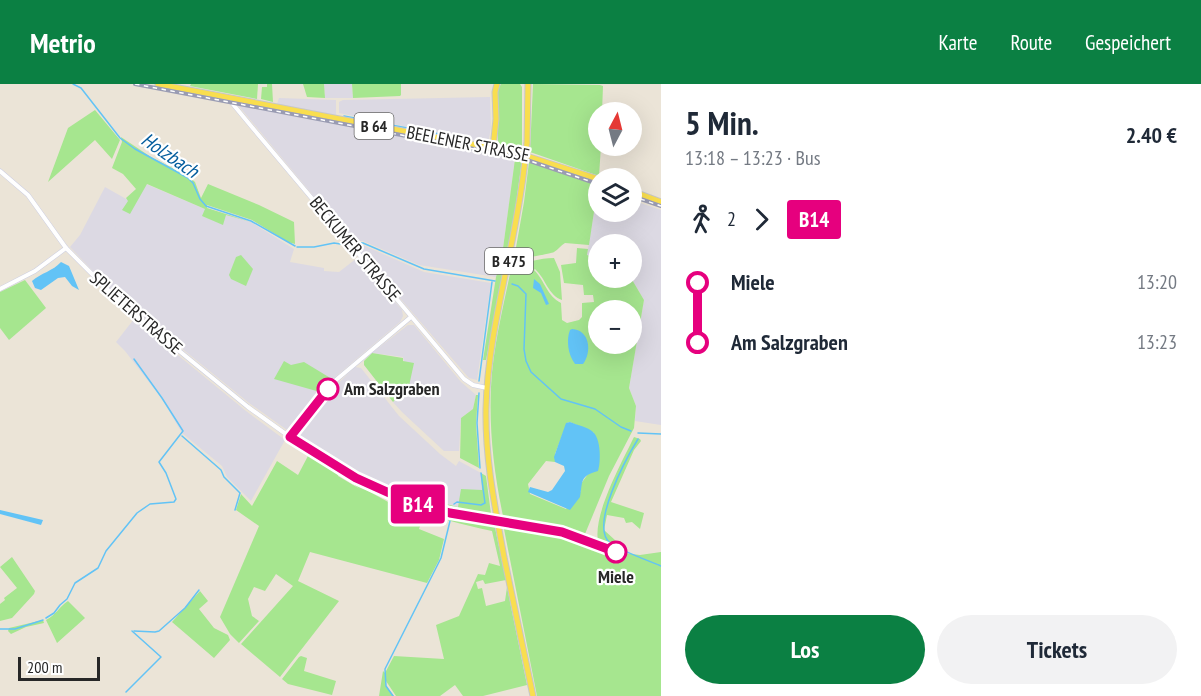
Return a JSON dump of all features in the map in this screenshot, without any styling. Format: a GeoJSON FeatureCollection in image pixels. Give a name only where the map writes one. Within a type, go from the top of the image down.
{"type":"FeatureCollection","features":[{"type":"Feature","properties":{"kind":"main road","name":"BEELENER STRASSE"},"geometry":{"type":"LineString","coordinates":[[158,84],[493,148],[536,158],[588,176]]}},
{"type":"Feature","properties":{"kind":"main road"},"geometry":{"type":"LineString","coordinates":[[493,148],[497,84]]}},
{"type":"Feature","properties":{"kind":"main road","name":"B 475"},"geometry":{"type":"LineString","coordinates":[[526,84],[528,97],[524,169],[494,336],[487,388],[486,442],[491,487],[533,696]]}},
{"type":"Feature","properties":{"kind":"main road"},"geometry":{"type":"LineString","coordinates":[[642,195],[661,202]]}},
{"type":"Feature","properties":{"kind":"street","name":"BECKUMER STRASSE"},"geometry":{"type":"LineString","coordinates":[[232,98],[232,103],[464,379],[473,385],[487,388]]}},
{"type":"Feature","properties":{"kind":"street","name":"SPLIETERSTRASSE"},"geometry":{"type":"LineString","coordinates":[[0,171],[28,195],[66,248],[100,283],[151,329],[248,407],[290,437],[336,380],[411,317]]}},
{"type":"Feature","properties":{"kind":"street"},"geometry":{"type":"LineString","coordinates":[[0,289],[35,271],[66,248]]}},
{"type":"Feature","properties":{"kind":"shaded area"},"geometry":{"type":"Polygon","coordinates":[[[324,84],[352,84],[353,98],[325,98],[324,84]]]}},
{"type":"Feature","properties":{"kind":"shaded area"},"geometry":{"type":"Polygon","coordinates":[[[490,97],[491,127],[486,143],[339,113],[339,102],[343,100],[490,97]]]}},
{"type":"Feature","properties":{"kind":"shaded area"},"geometry":{"type":"Polygon","coordinates":[[[279,98],[336,100],[336,115],[277,104],[279,98]]]}},
{"type":"Feature","properties":{"kind":"shaded area"},"geometry":{"type":"Polygon","coordinates":[[[238,105],[515,159],[502,256],[496,277],[419,265],[363,241],[351,241],[238,105]]]}},
{"type":"Feature","properties":{"kind":"shaded area"},"geometry":{"type":"Polygon","coordinates":[[[146,184],[205,209],[251,222],[294,249],[290,262],[324,268],[324,271],[339,272],[357,258],[402,310],[403,316],[400,322],[335,377],[295,427],[287,430],[249,403],[138,313],[111,290],[70,247],[80,235],[105,187],[128,200],[146,184]]]}},
{"type":"Feature","properties":{"kind":"shaded area"},"geometry":{"type":"Polygon","coordinates":[[[642,203],[661,210],[661,425],[635,421],[636,406],[629,388],[635,354],[642,354],[644,300],[637,288],[642,288],[642,234],[590,234],[592,222],[642,222],[642,203]]]}},
{"type":"Feature","properties":{"kind":"shaded area"},"geometry":{"type":"Polygon","coordinates":[[[358,243],[424,272],[491,283],[477,380],[469,378],[354,245],[358,243]]]}},
{"type":"Feature","properties":{"kind":"shaded area"},"geometry":{"type":"Polygon","coordinates":[[[134,319],[285,440],[251,501],[227,477],[222,466],[182,433],[162,399],[116,342],[134,319]]]}},
{"type":"Feature","properties":{"kind":"shaded area"},"geometry":{"type":"Polygon","coordinates":[[[408,325],[414,325],[461,382],[476,395],[473,409],[461,418],[459,451],[444,451],[393,402],[409,386],[403,357],[372,353],[408,325]]]}},
{"type":"Feature","properties":{"kind":"shaded area"},"geometry":{"type":"Polygon","coordinates":[[[355,367],[361,368],[399,416],[440,454],[456,466],[459,461],[481,473],[482,490],[458,507],[410,495],[403,496],[373,483],[306,443],[300,436],[302,425],[325,396],[355,367]]]}},
{"type":"Feature","properties":{"kind":"green space"},"geometry":{"type":"Polygon","coordinates":[[[191,84],[258,84],[257,99],[190,86],[191,84]]]}},
{"type":"Feature","properties":{"kind":"green space"},"geometry":{"type":"Polygon","coordinates":[[[267,84],[272,84],[273,102],[261,99],[262,87],[267,87],[267,84]]]}},
{"type":"Feature","properties":{"kind":"green space"},"geometry":{"type":"Polygon","coordinates":[[[303,84],[324,84],[325,98],[307,97],[303,84]]]}},
{"type":"Feature","properties":{"kind":"green space"},"geometry":{"type":"Polygon","coordinates":[[[352,84],[401,84],[401,95],[353,98],[352,84]]]}},
{"type":"Feature","properties":{"kind":"green space"},"geometry":{"type":"Polygon","coordinates":[[[501,84],[520,84],[522,87],[522,151],[498,142],[497,91],[501,84]]]}},
{"type":"Feature","properties":{"kind":"green space"},"geometry":{"type":"Polygon","coordinates":[[[533,84],[603,86],[602,102],[588,102],[588,156],[600,156],[600,168],[588,168],[588,172],[530,152],[533,84]]]}},
{"type":"Feature","properties":{"kind":"green space"},"geometry":{"type":"Polygon","coordinates":[[[236,103],[496,151],[522,158],[236,103]]]}},
{"type":"Feature","properties":{"kind":"green space"},"geometry":{"type":"Polygon","coordinates":[[[95,110],[120,140],[112,159],[95,140],[48,182],[68,128],[95,110]]]}},
{"type":"Feature","properties":{"kind":"green space"},"geometry":{"type":"Polygon","coordinates":[[[121,137],[151,157],[188,176],[195,182],[201,198],[208,184],[294,222],[295,244],[252,220],[207,205],[207,208],[251,222],[226,215],[223,225],[202,216],[205,209],[147,184],[130,214],[122,210],[128,201],[126,198],[136,189],[123,174],[112,168],[122,142],[121,137]]]}},
{"type":"Feature","properties":{"kind":"green space"},"geometry":{"type":"Polygon","coordinates":[[[515,159],[522,160],[506,257],[502,256],[515,159]]]}},
{"type":"Feature","properties":{"kind":"green space"},"geometry":{"type":"Polygon","coordinates":[[[529,162],[588,182],[588,222],[592,222],[591,234],[588,234],[588,245],[565,243],[552,253],[514,259],[529,162]]]}},
{"type":"Feature","properties":{"kind":"green space"},"geometry":{"type":"Polygon","coordinates":[[[577,248],[588,249],[588,288],[637,288],[644,300],[642,312],[642,300],[594,300],[593,295],[584,295],[583,285],[564,283],[561,265],[576,263],[577,248]]]}},
{"type":"Feature","properties":{"kind":"green space"},"geometry":{"type":"Polygon","coordinates":[[[241,255],[253,269],[246,286],[231,279],[229,275],[236,257],[241,255]]]}},
{"type":"Feature","properties":{"kind":"green space"},"geometry":{"type":"Polygon","coordinates":[[[554,258],[560,272],[562,300],[550,291],[539,273],[534,270],[552,296],[561,303],[562,320],[567,323],[579,320],[582,317],[582,303],[588,302],[588,354],[635,354],[629,388],[636,406],[634,428],[609,476],[585,534],[540,522],[503,516],[495,468],[491,420],[494,356],[512,264],[554,258]],[[570,422],[567,423],[555,454],[555,462],[546,461],[528,484],[530,494],[566,509],[581,491],[580,485],[588,474],[594,433],[570,422]]]}},
{"type":"Feature","properties":{"kind":"green space"},"geometry":{"type":"Polygon","coordinates":[[[501,260],[506,261],[486,360],[483,360],[496,277],[501,260]]]}},
{"type":"Feature","properties":{"kind":"green space"},"geometry":{"type":"Polygon","coordinates":[[[25,280],[46,308],[9,340],[0,328],[0,292],[25,280]]]}},
{"type":"Feature","properties":{"kind":"green space"},"geometry":{"type":"Polygon","coordinates":[[[372,353],[403,358],[403,361],[414,363],[409,386],[393,402],[364,365],[364,361],[372,353]]]}},
{"type":"Feature","properties":{"kind":"green space"},"geometry":{"type":"Polygon","coordinates":[[[284,361],[291,365],[304,362],[332,379],[320,392],[274,379],[284,361]]]}},
{"type":"Feature","properties":{"kind":"green space"},"geometry":{"type":"Polygon","coordinates":[[[476,395],[478,395],[476,424],[479,468],[460,458],[461,418],[473,409],[476,395]]]}},
{"type":"Feature","properties":{"kind":"green space"},"geometry":{"type":"Polygon","coordinates":[[[634,437],[641,441],[634,450],[611,502],[644,513],[640,529],[632,522],[626,523],[624,518],[607,515],[604,530],[616,541],[618,549],[598,541],[598,530],[604,503],[634,437]]]}},
{"type":"Feature","properties":{"kind":"green space"},"geometry":{"type":"Polygon","coordinates":[[[309,454],[337,470],[338,476],[360,489],[343,477],[403,508],[401,516],[421,523],[419,529],[444,539],[439,560],[427,583],[310,552],[298,581],[339,601],[280,677],[241,644],[293,586],[276,574],[265,591],[254,587],[248,599],[252,616],[259,621],[239,643],[230,634],[220,617],[259,526],[236,510],[241,494],[252,506],[277,461],[298,475],[309,454]]]}},
{"type":"Feature","properties":{"kind":"green space"},"geometry":{"type":"Polygon","coordinates":[[[481,473],[486,476],[491,514],[446,508],[408,497],[410,495],[458,507],[461,489],[482,490],[481,473]]]}},
{"type":"Feature","properties":{"kind":"green space"},"geometry":{"type":"Polygon","coordinates":[[[371,490],[423,509],[494,523],[506,580],[485,584],[483,580],[476,582],[478,589],[482,588],[486,606],[505,601],[507,587],[527,685],[483,696],[463,696],[455,685],[440,696],[396,696],[386,681],[386,686],[394,696],[379,696],[383,671],[385,673],[394,656],[444,659],[436,625],[459,616],[478,574],[485,575],[489,563],[500,566],[492,531],[430,515],[371,490]]]}},
{"type":"Feature","properties":{"kind":"green space"},"geometry":{"type":"Polygon","coordinates":[[[503,524],[562,535],[622,557],[624,553],[640,555],[661,552],[661,696],[537,696],[503,524]]]}},
{"type":"Feature","properties":{"kind":"green space"},"geometry":{"type":"Polygon","coordinates":[[[12,557],[35,591],[12,618],[0,621],[0,604],[17,588],[0,567],[12,557]]]}},
{"type":"Feature","properties":{"kind":"green space"},"geometry":{"type":"Polygon","coordinates":[[[200,591],[208,601],[199,609],[214,628],[228,635],[230,640],[214,658],[172,622],[200,591]]]}},
{"type":"Feature","properties":{"kind":"green space"},"geometry":{"type":"Polygon","coordinates":[[[68,601],[85,618],[57,643],[46,620],[68,601]]]}},
{"type":"Feature","properties":{"kind":"green space"},"geometry":{"type":"Polygon","coordinates":[[[43,620],[44,623],[26,627],[11,634],[8,631],[9,628],[43,620]]]}},
{"type":"Feature","properties":{"kind":"green space"},"geometry":{"type":"Polygon","coordinates":[[[301,656],[307,658],[304,671],[336,681],[332,695],[288,684],[282,679],[301,656]]]}},
{"type":"Feature","properties":{"kind":"water"},"geometry":{"type":"Polygon","coordinates":[[[61,262],[69,266],[79,290],[72,286],[65,277],[58,278],[41,290],[35,288],[32,281],[61,262]]]}},
{"type":"Feature","properties":{"kind":"water"},"geometry":{"type":"Polygon","coordinates":[[[534,279],[540,284],[549,304],[546,305],[541,293],[533,288],[534,279]]]}},
{"type":"Feature","properties":{"kind":"water"},"geometry":{"type":"Polygon","coordinates":[[[570,330],[583,333],[588,342],[588,354],[583,364],[575,364],[569,352],[570,330]]]}},
{"type":"Feature","properties":{"kind":"water"},"geometry":{"type":"Polygon","coordinates":[[[570,422],[585,427],[596,435],[600,462],[598,471],[585,477],[580,497],[570,510],[528,492],[530,487],[548,492],[552,490],[565,471],[564,466],[555,462],[554,457],[566,423],[570,422]]]}},
{"type":"Feature","properties":{"kind":"water"},"geometry":{"type":"Polygon","coordinates":[[[0,510],[43,520],[41,525],[0,514],[0,510]]]}},
{"type":"Feature","properties":{"kind":"waterway","name":"Holzbach"},"geometry":{"type":"LineString","coordinates":[[73,84],[81,88],[120,138],[135,149],[188,178],[206,206],[251,221],[295,246]]}},
{"type":"Feature","properties":{"kind":"waterway"},"geometry":{"type":"LineString","coordinates":[[344,116],[381,123]]}},
{"type":"Feature","properties":{"kind":"waterway"},"geometry":{"type":"LineString","coordinates":[[386,124],[445,135]]}},
{"type":"Feature","properties":{"kind":"waterway","name":"Holzbach"},"geometry":{"type":"LineString","coordinates":[[353,242],[363,243],[424,269],[495,281]]}},
{"type":"Feature","properties":{"kind":"waterway","name":"Holzbach"},"geometry":{"type":"LineString","coordinates":[[297,247],[314,247],[334,243],[347,245]]}},
{"type":"Feature","properties":{"kind":"waterway"},"geometry":{"type":"LineString","coordinates":[[479,381],[492,282]]}},
{"type":"Feature","properties":{"kind":"waterway","name":"Holzbach"},"geometry":{"type":"LineString","coordinates":[[512,284],[518,286],[526,294],[524,349],[531,372],[561,399],[595,409],[621,427],[631,431]]}},
{"type":"Feature","properties":{"kind":"waterway"},"geometry":{"type":"LineString","coordinates":[[46,618],[67,599],[75,583],[98,568],[106,551],[137,513],[150,504],[174,502],[176,499],[159,462],[183,431],[134,359]]}},
{"type":"Feature","properties":{"kind":"waterway"},"geometry":{"type":"LineString","coordinates":[[479,393],[477,423],[480,468]]}},
{"type":"Feature","properties":{"kind":"waterway","name":"Holzbach"},"geometry":{"type":"LineString","coordinates":[[638,433],[661,434]]}},
{"type":"Feature","properties":{"kind":"waterway"},"geometry":{"type":"LineString","coordinates":[[182,436],[221,470],[224,477],[240,493],[235,510]]}},
{"type":"Feature","properties":{"kind":"waterway"},"geometry":{"type":"LineString","coordinates":[[638,439],[612,491],[604,522],[605,534],[614,546],[661,566]]}},
{"type":"Feature","properties":{"kind":"waterway"},"geometry":{"type":"LineString","coordinates":[[454,504],[457,502],[481,505],[485,503],[481,473]]}},
{"type":"Feature","properties":{"kind":"waterway"},"geometry":{"type":"LineString","coordinates":[[393,696],[386,686],[385,669],[441,558],[450,521]]}},
{"type":"Feature","properties":{"kind":"waterway"},"geometry":{"type":"LineString","coordinates":[[134,631],[159,631],[185,608],[199,590]]}},
{"type":"Feature","properties":{"kind":"waterway"},"geometry":{"type":"LineString","coordinates":[[0,629],[15,629],[43,620]]}},
{"type":"Feature","properties":{"kind":"waterway"},"geometry":{"type":"LineString","coordinates":[[126,692],[161,657],[132,631]]}},
{"type":"Feature","properties":{"kind":"railway"},"geometry":{"type":"LineString","coordinates":[[135,84],[521,158],[588,181]]}},
{"type":"Feature","properties":{"kind":"railway"},"geometry":{"type":"LineString","coordinates":[[642,199],[661,206]]}},
{"type":"Feature","properties":{"kind":"bus line","name":"B14"},"geometry":{"type":"LineString","coordinates":[[328,389],[290,437],[356,478],[391,495],[424,507],[533,525],[562,532],[616,552]]}},
{"type":"Feature","properties":{"kind":"place","name":"Am Salzgraben"},"geometry":{"type":"Point","coordinates":[328,389]}},
{"type":"Feature","properties":{"kind":"place","name":"Miele"},"geometry":{"type":"Point","coordinates":[616,552]}}]}
